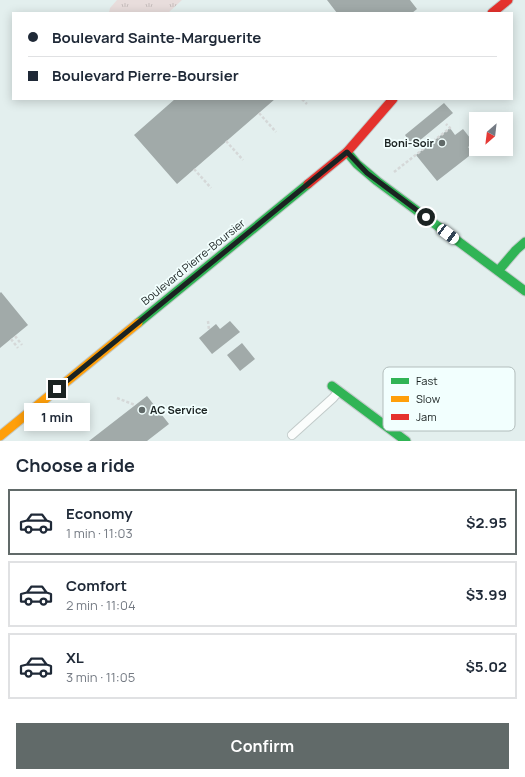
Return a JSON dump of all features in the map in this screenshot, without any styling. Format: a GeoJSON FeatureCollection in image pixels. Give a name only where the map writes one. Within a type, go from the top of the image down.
{"type":"FeatureCollection","features":[{"type":"Feature","properties":{"kind":"street"},"geometry":{"type":"LineString","coordinates":[[493,12],[508,0]]}},
{"type":"Feature","properties":{"kind":"street","name":"Boulevard Pierre-Boursier"},"geometry":{"type":"LineString","coordinates":[[0,436],[347,152],[392,100]]}},
{"type":"Feature","properties":{"kind":"street"},"geometry":{"type":"LineString","coordinates":[[347,152],[357,164],[377,181],[525,291]]}},
{"type":"Feature","properties":{"kind":"street"},"geometry":{"type":"LineString","coordinates":[[498,271],[525,242]]}},
{"type":"Feature","properties":{"kind":"street"},"geometry":{"type":"LineString","coordinates":[[335,389],[383,424]]}},
{"type":"Feature","properties":{"kind":"street"},"geometry":{"type":"LineString","coordinates":[[392,431],[406,441]]}},
{"type":"Feature","properties":{"kind":"lane"},"geometry":{"type":"LineString","coordinates":[[292,435],[333,398],[335,389]]}},
{"type":"Feature","properties":{"kind":"path"},"geometry":{"type":"LineString","coordinates":[[303,100],[307,104]]}},
{"type":"Feature","properties":{"kind":"path"},"geometry":{"type":"LineString","coordinates":[[259,113],[276,132]]}},
{"type":"Feature","properties":{"kind":"path"},"geometry":{"type":"LineString","coordinates":[[391,174],[450,128],[446,124]]}},
{"type":"Feature","properties":{"kind":"path"},"geometry":{"type":"LineString","coordinates":[[433,136],[436,139]]}},
{"type":"Feature","properties":{"kind":"path"},"geometry":{"type":"LineString","coordinates":[[226,141],[243,160]]}},
{"type":"Feature","properties":{"kind":"path"},"geometry":{"type":"LineString","coordinates":[[194,169],[210,188]]}},
{"type":"Feature","properties":{"kind":"path"},"geometry":{"type":"LineString","coordinates":[[208,321],[209,330]]}},
{"type":"Feature","properties":{"kind":"path"},"geometry":{"type":"LineString","coordinates":[[15,336],[22,345]]}},
{"type":"Feature","properties":{"kind":"path"},"geometry":{"type":"LineString","coordinates":[[11,339],[18,348]]}},
{"type":"Feature","properties":{"kind":"path"},"geometry":{"type":"LineString","coordinates":[[117,398],[135,405]]}},
{"type":"Feature","properties":{"kind":"green space"},"geometry":{"type":"Polygon","coordinates":[[[117,0],[182,0],[169,12],[109,12],[110,8],[117,0]]]}},
{"type":"Feature","properties":{"kind":"building"},"geometry":{"type":"Polygon","coordinates":[[[327,0],[410,0],[417,9],[413,12],[336,12],[327,0]]]}},
{"type":"Feature","properties":{"kind":"building"},"geometry":{"type":"Polygon","coordinates":[[[174,100],[274,100],[177,184],[134,135],[174,100]]]}},
{"type":"Feature","properties":{"kind":"building"},"geometry":{"type":"Polygon","coordinates":[[[444,103],[453,113],[413,146],[405,135],[444,103]]]}},
{"type":"Feature","properties":{"kind":"building"},"geometry":{"type":"Polygon","coordinates":[[[450,128],[455,135],[463,129],[469,137],[469,156],[437,181],[416,155],[450,128]]]}},
{"type":"Feature","properties":{"kind":"building"},"geometry":{"type":"Polygon","coordinates":[[[1,292],[28,325],[0,348],[0,293],[1,292]]]}},
{"type":"Feature","properties":{"kind":"building"},"geometry":{"type":"Polygon","coordinates":[[[230,321],[240,332],[212,354],[199,338],[216,324],[220,329],[230,321]]]}},
{"type":"Feature","properties":{"kind":"building"},"geometry":{"type":"Polygon","coordinates":[[[242,343],[255,359],[240,371],[227,355],[242,343]]]}},
{"type":"Feature","properties":{"kind":"building"},"geometry":{"type":"Polygon","coordinates":[[[147,396],[169,424],[147,441],[89,441],[147,396]]]}},
{"type":"Feature","properties":{"kind":"traffic: fast"},"geometry":{"type":"LineString","coordinates":[[347,152],[357,164],[377,181],[525,291]]}},
{"type":"Feature","properties":{"kind":"traffic: fast"},"geometry":{"type":"LineString","coordinates":[[138,323],[308,184]]}},
{"type":"Feature","properties":{"kind":"traffic: fast"},"geometry":{"type":"LineString","coordinates":[[498,271],[525,242]]}},
{"type":"Feature","properties":{"kind":"traffic: fast"},"geometry":{"type":"LineString","coordinates":[[332,386],[383,424]]}},
{"type":"Feature","properties":{"kind":"traffic: fast"},"geometry":{"type":"LineString","coordinates":[[393,431],[406,441]]}},
{"type":"Feature","properties":{"kind":"traffic: slow"},"geometry":{"type":"LineString","coordinates":[[0,436],[138,323]]}},
{"type":"Feature","properties":{"kind":"traffic: jam"},"geometry":{"type":"LineString","coordinates":[[493,12],[508,0]]}},
{"type":"Feature","properties":{"kind":"traffic: jam"},"geometry":{"type":"LineString","coordinates":[[308,184],[347,152],[392,100]]}},
{"type":"Feature","properties":{"kind":"place","name":"Boni-Soir"},"geometry":{"type":"Point","coordinates":[442,143]}},
{"type":"Feature","properties":{"kind":"place","name":"AC Service"},"geometry":{"type":"Point","coordinates":[142,410]}},
{"type":"Feature","properties":{"kind":"route"},"geometry":{"type":"LineString","coordinates":[[57,389],[347,152],[367,173],[426,217]]}}]}
